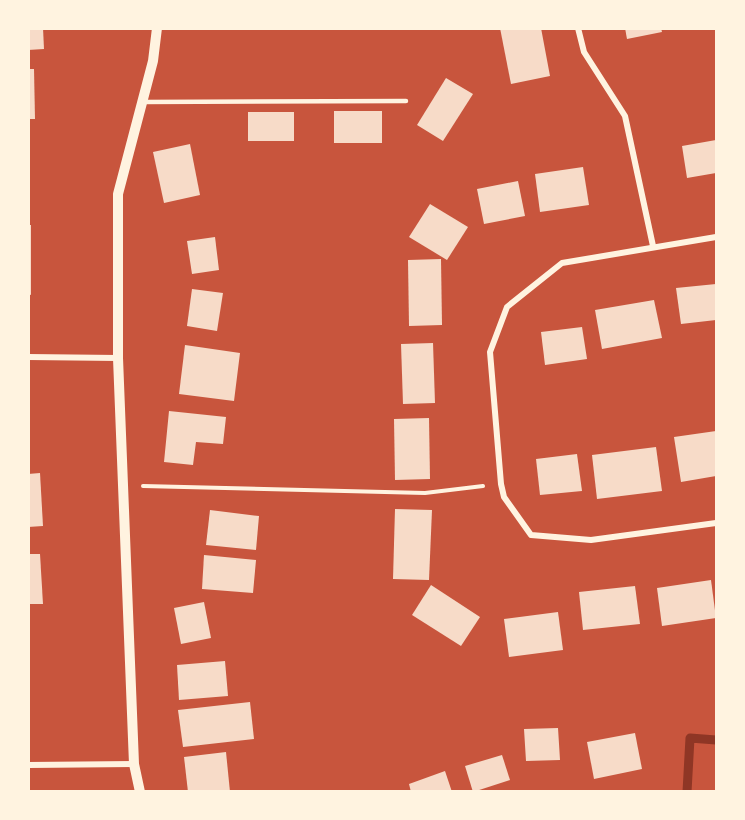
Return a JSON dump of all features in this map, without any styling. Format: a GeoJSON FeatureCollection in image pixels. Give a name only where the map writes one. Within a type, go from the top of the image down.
{"type":"FeatureCollection","features":[{"type":"Feature","properties":{"kind":"street"},"geometry":{"type":"LineString","coordinates":[[140,792],[134,764],[118,358],[118,194],[153,61],[157,28]]}},
{"type":"Feature","properties":{"kind":"street"},"geometry":{"type":"LineString","coordinates":[[578,28],[584,52],[625,116],[653,246]]}},
{"type":"Feature","properties":{"kind":"street"},"geometry":{"type":"LineString","coordinates":[[717,237],[562,263],[507,307],[490,352],[501,484],[504,497],[531,534],[591,540],[717,524]]}},
{"type":"Feature","properties":{"kind":"street"},"geometry":{"type":"LineString","coordinates":[[28,357],[118,358]]}},
{"type":"Feature","properties":{"kind":"street"},"geometry":{"type":"LineString","coordinates":[[28,765],[134,764]]}},
{"type":"Feature","properties":{"kind":"lane"},"geometry":{"type":"LineString","coordinates":[[142,102],[406,101]]}},
{"type":"Feature","properties":{"kind":"path"},"geometry":{"type":"LineString","coordinates":[[124,486],[425,493],[501,484]]}},
{"type":"Feature","properties":{"kind":"building"},"geometry":{"type":"Polygon","coordinates":[[[28,28],[43,28],[44,49],[28,50],[28,28]]]}},
{"type":"Feature","properties":{"kind":"building"},"geometry":{"type":"Polygon","coordinates":[[[500,28],[541,28],[550,76],[511,84],[500,28]]]}},
{"type":"Feature","properties":{"kind":"building"},"geometry":{"type":"Polygon","coordinates":[[[625,28],[661,28],[662,32],[627,39],[625,28]]]}},
{"type":"Feature","properties":{"kind":"building"},"geometry":{"type":"Polygon","coordinates":[[[28,69],[34,69],[35,119],[28,119],[28,69]]]}},
{"type":"Feature","properties":{"kind":"building"},"geometry":{"type":"Polygon","coordinates":[[[446,78],[473,94],[443,141],[417,125],[446,78]]]}},
{"type":"Feature","properties":{"kind":"building"},"geometry":{"type":"Polygon","coordinates":[[[334,111],[382,111],[382,143],[334,143],[334,111]]]}},
{"type":"Feature","properties":{"kind":"building"},"geometry":{"type":"Polygon","coordinates":[[[248,112],[294,112],[294,141],[248,141],[248,112]]]}},
{"type":"Feature","properties":{"kind":"building"},"geometry":{"type":"Polygon","coordinates":[[[716,140],[716,173],[687,178],[682,146],[716,140]]]}},
{"type":"Feature","properties":{"kind":"building"},"geometry":{"type":"Polygon","coordinates":[[[190,144],[200,195],[164,203],[153,152],[190,144]]]}},
{"type":"Feature","properties":{"kind":"building"},"geometry":{"type":"Polygon","coordinates":[[[583,167],[589,205],[540,212],[535,174],[583,167]]]}},
{"type":"Feature","properties":{"kind":"building"},"geometry":{"type":"Polygon","coordinates":[[[518,181],[525,216],[484,224],[477,189],[518,181]]]}},
{"type":"Feature","properties":{"kind":"building"},"geometry":{"type":"Polygon","coordinates":[[[430,204],[468,227],[447,260],[409,237],[430,204]]]}},
{"type":"Feature","properties":{"kind":"building"},"geometry":{"type":"Polygon","coordinates":[[[28,225],[31,225],[31,295],[28,294],[28,225]]]}},
{"type":"Feature","properties":{"kind":"building"},"geometry":{"type":"Polygon","coordinates":[[[215,237],[219,270],[192,274],[187,241],[215,237]]]}},
{"type":"Feature","properties":{"kind":"building"},"geometry":{"type":"Polygon","coordinates":[[[441,259],[442,325],[409,326],[408,260],[441,259]]]}},
{"type":"Feature","properties":{"kind":"building"},"geometry":{"type":"Polygon","coordinates":[[[716,284],[716,320],[681,324],[676,288],[716,284]]]}},
{"type":"Feature","properties":{"kind":"building"},"geometry":{"type":"Polygon","coordinates":[[[192,289],[223,293],[217,331],[187,326],[192,289]]]}},
{"type":"Feature","properties":{"kind":"building"},"geometry":{"type":"Polygon","coordinates":[[[654,300],[662,338],[602,349],[595,310],[654,300]]]}},
{"type":"Feature","properties":{"kind":"building"},"geometry":{"type":"Polygon","coordinates":[[[582,327],[587,359],[545,365],[541,332],[582,327]]]}},
{"type":"Feature","properties":{"kind":"building"},"geometry":{"type":"Polygon","coordinates":[[[433,343],[435,403],[403,404],[401,344],[433,343]]]}},
{"type":"Feature","properties":{"kind":"building"},"geometry":{"type":"Polygon","coordinates":[[[185,345],[240,353],[234,401],[179,394],[185,345]]]}},
{"type":"Feature","properties":{"kind":"building"},"geometry":{"type":"Polygon","coordinates":[[[169,411],[226,417],[223,444],[196,442],[193,465],[164,462],[169,411]]]}},
{"type":"Feature","properties":{"kind":"building"},"geometry":{"type":"Polygon","coordinates":[[[429,418],[430,479],[395,480],[394,419],[429,418]]]}},
{"type":"Feature","properties":{"kind":"building"},"geometry":{"type":"Polygon","coordinates":[[[716,431],[716,476],[681,482],[674,437],[716,431]]]}},
{"type":"Feature","properties":{"kind":"building"},"geometry":{"type":"Polygon","coordinates":[[[656,447],[662,491],[597,499],[592,455],[656,447]]]}},
{"type":"Feature","properties":{"kind":"building"},"geometry":{"type":"Polygon","coordinates":[[[577,454],[582,491],[540,495],[536,459],[577,454]]]}},
{"type":"Feature","properties":{"kind":"building"},"geometry":{"type":"Polygon","coordinates":[[[40,473],[43,526],[28,527],[28,474],[40,473]]]}},
{"type":"Feature","properties":{"kind":"building"},"geometry":{"type":"Polygon","coordinates":[[[395,509],[432,510],[429,580],[393,579],[395,509]]]}},
{"type":"Feature","properties":{"kind":"building"},"geometry":{"type":"Polygon","coordinates":[[[210,510],[259,516],[256,550],[206,545],[210,510]]]}},
{"type":"Feature","properties":{"kind":"building"},"geometry":{"type":"Polygon","coordinates":[[[28,554],[40,554],[43,604],[28,604],[28,554]]]}},
{"type":"Feature","properties":{"kind":"building"},"geometry":{"type":"Polygon","coordinates":[[[204,555],[256,560],[253,593],[202,589],[204,555]]]}},
{"type":"Feature","properties":{"kind":"building"},"geometry":{"type":"Polygon","coordinates":[[[711,580],[716,618],[662,626],[657,588],[711,580]]]}},
{"type":"Feature","properties":{"kind":"building"},"geometry":{"type":"Polygon","coordinates":[[[431,585],[480,617],[461,646],[412,615],[431,585]]]}},
{"type":"Feature","properties":{"kind":"building"},"geometry":{"type":"Polygon","coordinates":[[[635,586],[640,624],[583,630],[579,592],[635,586]]]}},
{"type":"Feature","properties":{"kind":"building"},"geometry":{"type":"Polygon","coordinates":[[[204,602],[211,638],[181,644],[174,608],[204,602]]]}},
{"type":"Feature","properties":{"kind":"building"},"geometry":{"type":"Polygon","coordinates":[[[558,612],[563,650],[509,657],[504,619],[558,612]]]}},
{"type":"Feature","properties":{"kind":"building"},"geometry":{"type":"Polygon","coordinates":[[[225,661],[228,696],[179,700],[177,665],[225,661]]]}},
{"type":"Feature","properties":{"kind":"building"},"geometry":{"type":"Polygon","coordinates":[[[250,702],[254,739],[183,747],[178,710],[250,702]]]}},
{"type":"Feature","properties":{"kind":"building"},"geometry":{"type":"Polygon","coordinates":[[[558,728],[560,760],[526,761],[524,729],[558,728]]]}},
{"type":"Feature","properties":{"kind":"building"},"geometry":{"type":"Polygon","coordinates":[[[635,733],[642,769],[594,779],[587,742],[635,733]]]}},
{"type":"Feature","properties":{"kind":"building"},"geometry":{"type":"Polygon","coordinates":[[[226,752],[230,792],[188,792],[184,757],[226,752]]]}},
{"type":"Feature","properties":{"kind":"building"},"geometry":{"type":"Polygon","coordinates":[[[502,755],[510,780],[473,792],[465,766],[502,755]]]}},
{"type":"Feature","properties":{"kind":"building"},"geometry":{"type":"Polygon","coordinates":[[[445,771],[452,792],[411,792],[409,784],[445,771]]]}},
{"type":"Feature","properties":{"kind":"waterway"},"geometry":{"type":"LineString","coordinates":[[687,792],[690,738],[716,740]]}}]}
